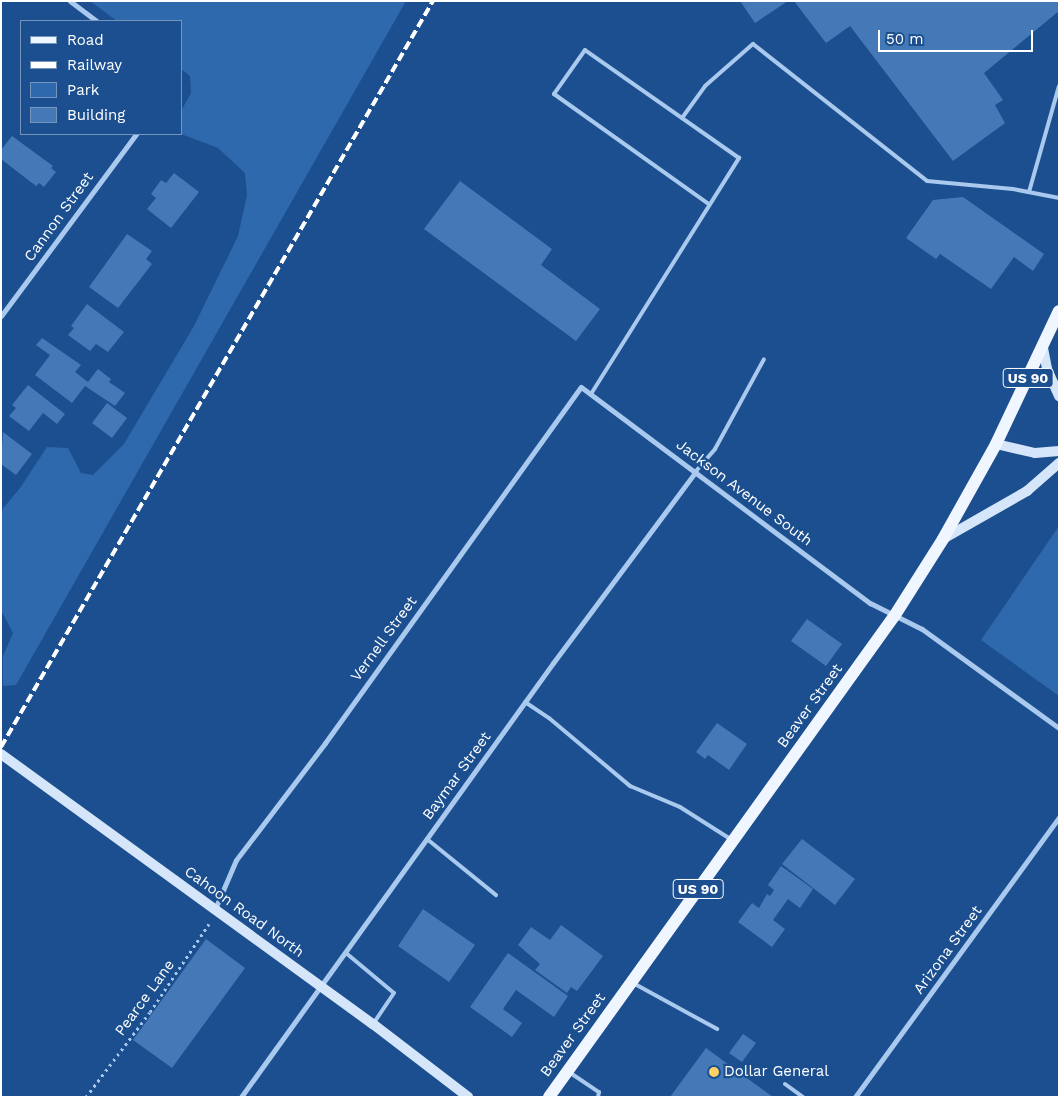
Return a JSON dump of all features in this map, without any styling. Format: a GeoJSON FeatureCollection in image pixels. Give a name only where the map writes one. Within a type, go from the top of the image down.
{"type":"FeatureCollection","features":[{"type":"Feature","properties":{"kind":"main road","name":"Beaver Street"},"geometry":{"type":"LineString","coordinates":[[550,1096],[895,615],[943,539],[996,444],[1059,311]]}},
{"type":"Feature","properties":{"kind":"main road"},"geometry":{"type":"LineString","coordinates":[[1043,348],[1047,369],[1059,396]]}},
{"type":"Feature","properties":{"kind":"main road"},"geometry":{"type":"LineString","coordinates":[[996,444],[1035,453],[1059,451]]}},
{"type":"Feature","properties":{"kind":"main road"},"geometry":{"type":"LineString","coordinates":[[943,539],[1027,491],[1059,463]]}},
{"type":"Feature","properties":{"kind":"main road","name":"Cahoon Road North"},"geometry":{"type":"LineString","coordinates":[[1,754],[373,1024],[468,1097]]}},
{"type":"Feature","properties":{"kind":"street"},"geometry":{"type":"LineString","coordinates":[[70,1],[96,20]]}},
{"type":"Feature","properties":{"kind":"street","name":"Cannon Street"},"geometry":{"type":"LineString","coordinates":[[1,316],[135,135]]}},
{"type":"Feature","properties":{"kind":"street","name":"Jackson Avenue South"},"geometry":{"type":"LineString","coordinates":[[580,387],[696,471],[870,603],[922,629],[1059,728]]}},
{"type":"Feature","properties":{"kind":"street","name":"Vernell Street"},"geometry":{"type":"LineString","coordinates":[[215,909],[236,860],[325,743],[580,387]]}},
{"type":"Feature","properties":{"kind":"street","name":"Baymar Street"},"geometry":{"type":"LineString","coordinates":[[240,1097],[321,988],[525,702],[696,471]]}},
{"type":"Feature","properties":{"kind":"street","name":"Arizona Street"},"geometry":{"type":"LineString","coordinates":[[855,1097],[1059,817]]}},
{"type":"Feature","properties":{"kind":"lane"},"geometry":{"type":"LineString","coordinates":[[682,118],[705,86],[753,44],[927,181],[1029,192],[1059,198]]}},
{"type":"Feature","properties":{"kind":"lane"},"geometry":{"type":"LineString","coordinates":[[591,394],[739,158],[584,50],[554,94],[710,204]]}},
{"type":"Feature","properties":{"kind":"lane"},"geometry":{"type":"LineString","coordinates":[[1029,192],[1059,86]]}},
{"type":"Feature","properties":{"kind":"lane"},"geometry":{"type":"LineString","coordinates":[[696,471],[715,449],[764,358]]}},
{"type":"Feature","properties":{"kind":"lane"},"geometry":{"type":"LineString","coordinates":[[525,702],[549,718],[630,786],[680,807],[733,841]]}},
{"type":"Feature","properties":{"kind":"lane"},"geometry":{"type":"LineString","coordinates":[[427,839],[496,895]]}},
{"type":"Feature","properties":{"kind":"lane"},"geometry":{"type":"LineString","coordinates":[[346,953],[394,993],[373,1024]]}},
{"type":"Feature","properties":{"kind":"lane"},"geometry":{"type":"LineString","coordinates":[[632,982],[717,1029]]}},
{"type":"Feature","properties":{"kind":"lane"},"geometry":{"type":"LineString","coordinates":[[568,1071],[598,1092],[598,1097]]}},
{"type":"Feature","properties":{"kind":"lane"},"geometry":{"type":"LineString","coordinates":[[784,1084],[803,1097]]}},
{"type":"Feature","properties":{"kind":"path","name":"Pearce Lane"},"geometry":{"type":"LineString","coordinates":[[86,1097],[150,1012],[208,928],[215,909]]}},
{"type":"Feature","properties":{"kind":"green space"},"geometry":{"type":"Polygon","coordinates":[[[90,1],[406,1],[16,685],[3,686],[3,656],[13,633],[1,610],[1,511],[20,488],[47,447],[68,448],[81,473],[93,475],[124,444],[194,326],[238,236],[247,195],[245,173],[218,148],[182,134],[182,109],[191,93],[190,76],[182,70],[182,20],[116,20],[90,1]]]}},
{"type":"Feature","properties":{"kind":"green space"},"geometry":{"type":"Polygon","coordinates":[[[1059,526],[1059,696],[981,640],[1059,526]]]}},
{"type":"Feature","properties":{"kind":"building"},"geometry":{"type":"Polygon","coordinates":[[[740,1],[788,1],[755,23],[740,1]]]}},
{"type":"Feature","properties":{"kind":"building"},"geometry":{"type":"Polygon","coordinates":[[[794,1],[1059,1],[1059,11],[984,73],[1003,100],[995,105],[1005,123],[953,161],[850,26],[826,43],[794,1]]]}},
{"type":"Feature","properties":{"kind":"building"},"geometry":{"type":"Polygon","coordinates":[[[12,136],[53,166],[51,168],[56,172],[44,187],[39,183],[36,186],[1,159],[1,150],[12,136]]]}},
{"type":"Feature","properties":{"kind":"building"},"geometry":{"type":"Polygon","coordinates":[[[174,173],[199,192],[171,228],[147,209],[156,198],[151,194],[161,180],[166,183],[174,173]]]}},
{"type":"Feature","properties":{"kind":"building"},"geometry":{"type":"Polygon","coordinates":[[[460,181],[552,249],[541,265],[600,309],[576,341],[424,229],[460,181]]]}},
{"type":"Feature","properties":{"kind":"building"},"geometry":{"type":"Polygon","coordinates":[[[963,197],[1044,254],[1033,271],[1014,257],[991,289],[940,254],[936,259],[906,238],[933,200],[963,197]]]}},
{"type":"Feature","properties":{"kind":"building"},"geometry":{"type":"Polygon","coordinates":[[[127,234],[152,251],[146,259],[152,264],[118,308],[89,287],[127,234]]]}},
{"type":"Feature","properties":{"kind":"building"},"geometry":{"type":"Polygon","coordinates":[[[87,304],[124,332],[108,352],[96,344],[90,351],[68,335],[74,328],[71,326],[87,304]]]}},
{"type":"Feature","properties":{"kind":"building"},"geometry":{"type":"Polygon","coordinates":[[[42,338],[81,365],[75,372],[88,382],[98,369],[111,379],[109,382],[125,393],[115,406],[85,386],[72,403],[35,375],[50,355],[36,345],[42,338]]]}},
{"type":"Feature","properties":{"kind":"building"},"geometry":{"type":"Polygon","coordinates":[[[28,385],[65,414],[57,424],[43,413],[29,431],[9,416],[16,408],[12,405],[28,385]]]}},
{"type":"Feature","properties":{"kind":"building"},"geometry":{"type":"Polygon","coordinates":[[[107,403],[127,418],[112,438],[92,423],[107,403]]]}},
{"type":"Feature","properties":{"kind":"building"},"geometry":{"type":"Polygon","coordinates":[[[3,432],[32,454],[16,475],[1,464],[3,432]]]}},
{"type":"Feature","properties":{"kind":"building"},"geometry":{"type":"Polygon","coordinates":[[[807,619],[842,644],[826,666],[791,641],[807,619]]]}},
{"type":"Feature","properties":{"kind":"building"},"geometry":{"type":"Polygon","coordinates":[[[717,723],[747,744],[729,770],[708,755],[705,759],[696,752],[717,723]]]}},
{"type":"Feature","properties":{"kind":"building"},"geometry":{"type":"Polygon","coordinates":[[[802,839],[855,879],[835,905],[782,864],[802,839]]]}},
{"type":"Feature","properties":{"kind":"building"},"geometry":{"type":"Polygon","coordinates":[[[781,866],[813,889],[800,908],[788,899],[773,920],[785,929],[772,947],[738,922],[752,903],[759,908],[767,894],[770,896],[774,890],[768,885],[781,866]]]}},
{"type":"Feature","properties":{"kind":"building"},"geometry":{"type":"Polygon","coordinates":[[[423,909],[475,945],[449,982],[398,946],[423,909]]]}},
{"type":"Feature","properties":{"kind":"building"},"geometry":{"type":"Polygon","coordinates":[[[561,925],[603,956],[577,991],[571,987],[567,993],[535,970],[540,964],[518,945],[531,927],[550,940],[561,925]]]}},
{"type":"Feature","properties":{"kind":"building"},"geometry":{"type":"Polygon","coordinates":[[[206,939],[245,968],[172,1068],[133,1040],[206,939]]]}},
{"type":"Feature","properties":{"kind":"building"},"geometry":{"type":"Polygon","coordinates":[[[508,953],[568,996],[554,1017],[516,990],[503,1009],[522,1023],[512,1037],[470,1007],[508,953]]]}},
{"type":"Feature","properties":{"kind":"building"},"geometry":{"type":"Polygon","coordinates":[[[743,1034],[756,1043],[742,1062],[729,1053],[743,1034]]]}},
{"type":"Feature","properties":{"kind":"building","name":"Dollar General"},"geometry":{"type":"Polygon","coordinates":[[[706,1048],[773,1097],[670,1097],[706,1048]]]}},
{"type":"Feature","properties":{"kind":"railway"},"geometry":{"type":"LineString","coordinates":[[1,747],[433,1]]}},
{"type":"Feature","properties":{"kind":"place","name":"Dollar General"},"geometry":{"type":"Point","coordinates":[714,1072]}}]}
